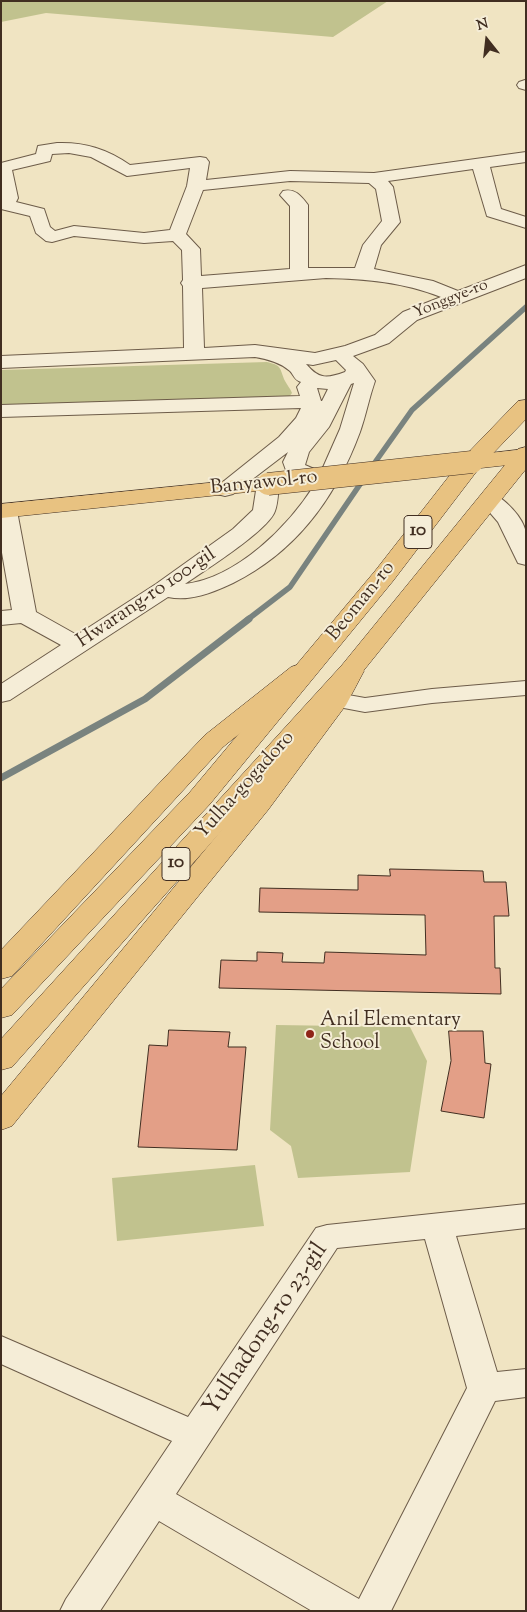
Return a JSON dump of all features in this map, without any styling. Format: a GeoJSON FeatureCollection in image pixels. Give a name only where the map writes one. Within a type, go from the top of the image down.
{"type":"FeatureCollection","features":[{"type":"Feature","properties":{"kind":"main road","name":"Beoman-ro"},"geometry":{"type":"LineString","coordinates":[[313,661],[472,462],[526,406]]}},
{"type":"Feature","properties":{"kind":"main road","name":"Banyawol-ro"},"geometry":{"type":"LineString","coordinates":[[3,511],[525,456]]}},
{"type":"Feature","properties":{"kind":"main road","name":"Beoman-ro"},"geometry":{"type":"LineString","coordinates":[[352,670],[525,456]]}},
{"type":"Feature","properties":{"kind":"main road"},"geometry":{"type":"LineString","coordinates":[[1,969],[214,741],[313,661]]}},
{"type":"Feature","properties":{"kind":"main road","name":"Yulha-gogadoro"},"geometry":{"type":"LineString","coordinates":[[1,1008],[200,798],[313,661]]}},
{"type":"Feature","properties":{"kind":"main road"},"geometry":{"type":"LineString","coordinates":[[1,1118],[258,804],[337,700],[352,670]]}},
{"type":"Feature","properties":{"kind":"main road","name":"Yulha-gogadoro"},"geometry":{"type":"LineString","coordinates":[[1,1059],[352,670]]}},
{"type":"Feature","properties":{"kind":"street"},"geometry":{"type":"LineString","coordinates":[[82,147],[108,156],[127,171],[200,162],[196,186],[177,235],[144,238],[74,231],[52,237],[42,229],[38,213],[6,205],[9,198],[2,168],[44,157],[44,150],[82,147]]}},
{"type":"Feature","properties":{"kind":"street"},"geometry":{"type":"LineString","coordinates":[[196,186],[290,176],[374,178],[526,157]]}},
{"type":"Feature","properties":{"kind":"street"},"geometry":{"type":"LineString","coordinates":[[480,163],[493,212],[526,223]]}},
{"type":"Feature","properties":{"kind":"street"},"geometry":{"type":"LineString","coordinates":[[364,273],[364,262],[369,249],[379,234],[391,222],[384,187],[374,178]]}},
{"type":"Feature","properties":{"kind":"street"},"geometry":{"type":"LineString","coordinates":[[289,195],[299,204],[299,276]]}},
{"type":"Feature","properties":{"kind":"street"},"geometry":{"type":"LineString","coordinates":[[177,235],[191,249],[190,284],[194,354]]}},
{"type":"Feature","properties":{"kind":"street","name":"Yonggye-ro"},"geometry":{"type":"LineString","coordinates":[[310,365],[382,339],[410,316],[526,271]]}},
{"type":"Feature","properties":{"kind":"street"},"geometry":{"type":"LineString","coordinates":[[190,284],[364,273],[423,282],[456,297]]}},
{"type":"Feature","properties":{"kind":"street","name":"Yonggye-ro"},"geometry":{"type":"LineString","coordinates":[[319,479],[296,468],[294,462],[299,450],[319,427],[351,374],[370,358],[382,339]]}},
{"type":"Feature","properties":{"kind":"street"},"geometry":{"type":"LineString","coordinates":[[1,362],[270,352],[310,365],[347,360],[351,374],[364,381],[340,458],[316,500],[280,545],[259,561],[203,588],[179,593],[164,589]]}},
{"type":"Feature","properties":{"kind":"street"},"geometry":{"type":"LineString","coordinates":[[310,365],[325,383],[351,374]]}},
{"type":"Feature","properties":{"kind":"street"},"geometry":{"type":"LineString","coordinates":[[225,488],[249,473],[293,434],[304,421],[312,402],[310,365]]}},
{"type":"Feature","properties":{"kind":"street"},"geometry":{"type":"LineString","coordinates":[[1,411],[312,402]]}},
{"type":"Feature","properties":{"kind":"street","name":"Hwarang-ro 100-gil"},"geometry":{"type":"LineString","coordinates":[[1,695],[164,589],[256,522],[264,512],[268,484]]}},
{"type":"Feature","properties":{"kind":"street"},"geometry":{"type":"LineString","coordinates":[[490,500],[502,510],[513,524],[526,558]]}},
{"type":"Feature","properties":{"kind":"street"},"geometry":{"type":"LineString","coordinates":[[3,511],[25,616]]}},
{"type":"Feature","properties":{"kind":"street"},"geometry":{"type":"LineString","coordinates":[[1,618],[25,616],[59,633],[76,646]]}},
{"type":"Feature","properties":{"kind":"street"},"geometry":{"type":"LineString","coordinates":[[337,700],[365,705],[432,696],[526,688]]}},
{"type":"Feature","properties":{"kind":"street","name":"Yulhadong-ro 23-gil"},"geometry":{"type":"LineString","coordinates":[[79,1611],[327,1237],[526,1216]]}},
{"type":"Feature","properties":{"kind":"street"},"geometry":{"type":"LineString","coordinates":[[372,1611],[484,1388],[437,1225]]}},
{"type":"Feature","properties":{"kind":"street","name":"Yulhadong-ro 23-gil"},"geometry":{"type":"LineString","coordinates":[[4,1350],[194,1436]]}},
{"type":"Feature","properties":{"kind":"street"},"geometry":{"type":"LineString","coordinates":[[484,1388],[526,1383]]}},
{"type":"Feature","properties":{"kind":"street"},"geometry":{"type":"LineString","coordinates":[[153,1499],[346,1611]]}},
{"type":"Feature","properties":{"kind":"green space"},"geometry":{"type":"Polygon","coordinates":[[[1,1],[388,1],[333,37],[46,13],[1,22],[1,1]]]}},
{"type":"Feature","properties":{"kind":"green space"},"geometry":{"type":"Polygon","coordinates":[[[267,362],[280,368],[292,393],[289,397],[1,406],[1,370],[267,362]]]}},
{"type":"Feature","properties":{"kind":"green space"},"geometry":{"type":"Polygon","coordinates":[[[276,1025],[410,1027],[427,1061],[410,1172],[298,1178],[291,1146],[270,1130],[276,1025]]]}},
{"type":"Feature","properties":{"kind":"green space"},"geometry":{"type":"Polygon","coordinates":[[[255,1165],[264,1226],[117,1241],[112,1178],[255,1165]]]}},
{"type":"Feature","properties":{"kind":"building"},"geometry":{"type":"Polygon","coordinates":[[[390,869],[483,871],[484,882],[506,882],[509,916],[494,916],[495,968],[500,968],[501,994],[219,988],[221,960],[257,961],[257,952],[283,953],[282,962],[324,963],[325,952],[426,955],[425,915],[259,912],[260,888],[358,890],[358,875],[390,876],[390,869]]]}},
{"type":"Feature","properties":{"kind":"building"},"geometry":{"type":"Polygon","coordinates":[[[169,1030],[230,1032],[228,1047],[246,1047],[237,1150],[138,1147],[149,1045],[167,1046],[169,1030]]]}},
{"type":"Feature","properties":{"kind":"building"},"geometry":{"type":"Polygon","coordinates":[[[449,1031],[483,1031],[485,1063],[491,1064],[484,1118],[441,1111],[451,1061],[449,1031]]]}},
{"type":"Feature","properties":{"kind":"waterway"},"geometry":{"type":"LineString","coordinates":[[371,468],[412,410],[526,307]]}},
{"type":"Feature","properties":{"kind":"waterway"},"geometry":{"type":"LineString","coordinates":[[247,620],[290,587],[365,477]]}},
{"type":"Feature","properties":{"kind":"waterway"},"geometry":{"type":"LineString","coordinates":[[1,778],[145,699],[249,619]]}},
{"type":"Feature","properties":{"kind":"place","name":"Anil Elementary School"},"geometry":{"type":"Point","coordinates":[310,1034]}}]}
